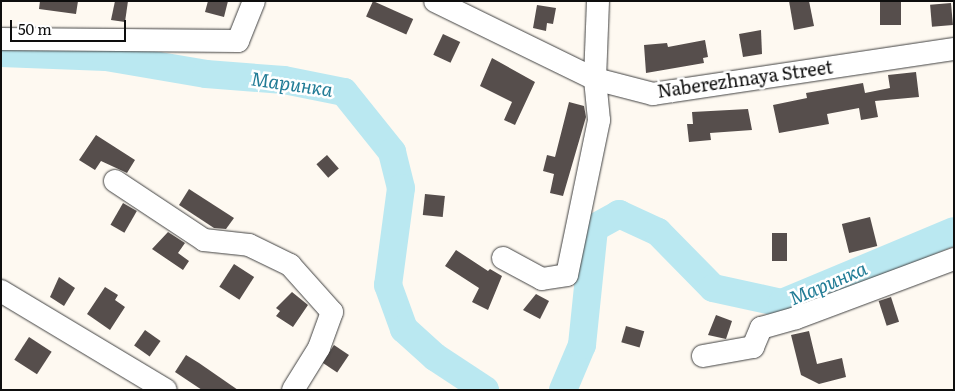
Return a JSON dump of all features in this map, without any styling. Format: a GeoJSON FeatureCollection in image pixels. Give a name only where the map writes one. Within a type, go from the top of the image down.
{"type":"FeatureCollection","features":[{"type":"Feature","properties":{"kind":"street"},"geometry":{"type":"LineString","coordinates":[[1,39],[238,41],[254,1]]}},
{"type":"Feature","properties":{"kind":"street","name":"Naberezhnaya Street"},"geometry":{"type":"LineString","coordinates":[[435,1],[595,78],[653,94],[954,49]]}},
{"type":"Feature","properties":{"kind":"street"},"geometry":{"type":"LineString","coordinates":[[503,258],[542,279],[567,275],[599,120],[595,78],[598,1]]}},
{"type":"Feature","properties":{"kind":"street"},"geometry":{"type":"LineString","coordinates":[[115,181],[204,240],[249,245],[290,264],[332,312],[319,348],[293,390]]}},
{"type":"Feature","properties":{"kind":"street"},"geometry":{"type":"LineString","coordinates":[[703,356],[753,347],[760,328],[796,318],[954,258]]}},
{"type":"Feature","properties":{"kind":"street"},"geometry":{"type":"LineString","coordinates":[[1,291],[166,390]]}},
{"type":"Feature","properties":{"kind":"building"},"geometry":{"type":"Polygon","coordinates":[[[40,1],[78,1],[76,14],[39,9],[40,1]]]}},
{"type":"Feature","properties":{"kind":"building"},"geometry":{"type":"Polygon","coordinates":[[[115,1],[128,1],[125,22],[111,20],[115,1]]]}},
{"type":"Feature","properties":{"kind":"building"},"geometry":{"type":"Polygon","coordinates":[[[208,1],[228,1],[224,17],[205,12],[208,1]]]}},
{"type":"Feature","properties":{"kind":"building"},"geometry":{"type":"Polygon","coordinates":[[[373,1],[413,19],[406,34],[366,17],[373,1]]]}},
{"type":"Feature","properties":{"kind":"building"},"geometry":{"type":"Polygon","coordinates":[[[789,1],[809,1],[814,26],[794,30],[789,1]]]}},
{"type":"Feature","properties":{"kind":"building"},"geometry":{"type":"Polygon","coordinates":[[[880,1],[901,1],[901,25],[880,25],[880,1]]]}},
{"type":"Feature","properties":{"kind":"building"},"geometry":{"type":"Polygon","coordinates":[[[951,3],[953,25],[932,27],[930,5],[951,3]]]}},
{"type":"Feature","properties":{"kind":"building"},"geometry":{"type":"Polygon","coordinates":[[[537,5],[556,8],[553,24],[547,23],[546,31],[533,28],[537,5]]]}},
{"type":"Feature","properties":{"kind":"building"},"geometry":{"type":"Polygon","coordinates":[[[761,30],[762,54],[743,57],[739,34],[761,30]]]}},
{"type":"Feature","properties":{"kind":"building"},"geometry":{"type":"Polygon","coordinates":[[[443,34],[460,42],[450,63],[433,55],[443,34]]]}},
{"type":"Feature","properties":{"kind":"building"},"geometry":{"type":"Polygon","coordinates":[[[705,40],[708,57],[703,58],[704,63],[646,73],[644,45],[667,43],[668,47],[705,40]]]}},
{"type":"Feature","properties":{"kind":"building"},"geometry":{"type":"Polygon","coordinates":[[[492,58],[535,82],[515,125],[504,120],[512,102],[480,86],[492,58]]]}},
{"type":"Feature","properties":{"kind":"building"},"geometry":{"type":"Polygon","coordinates":[[[916,72],[919,97],[875,101],[878,117],[861,120],[859,108],[827,114],[829,124],[779,133],[773,105],[807,98],[806,93],[863,83],[865,93],[890,88],[888,75],[916,72]]]}},
{"type":"Feature","properties":{"kind":"building"},"geometry":{"type":"Polygon","coordinates":[[[569,102],[584,106],[586,117],[563,196],[550,193],[554,174],[543,171],[547,155],[555,157],[569,102]]]}},
{"type":"Feature","properties":{"kind":"building"},"geometry":{"type":"Polygon","coordinates":[[[748,109],[752,130],[710,133],[711,140],[689,142],[687,124],[693,124],[692,112],[748,109]]]}},
{"type":"Feature","properties":{"kind":"building"},"geometry":{"type":"Polygon","coordinates":[[[96,135],[135,160],[127,173],[101,161],[95,170],[79,160],[96,135]]]}},
{"type":"Feature","properties":{"kind":"building"},"geometry":{"type":"Polygon","coordinates":[[[327,155],[339,169],[328,178],[316,164],[327,155]]]}},
{"type":"Feature","properties":{"kind":"building"},"geometry":{"type":"Polygon","coordinates":[[[189,189],[234,218],[226,229],[214,228],[179,205],[189,189]]]}},
{"type":"Feature","properties":{"kind":"building"},"geometry":{"type":"Polygon","coordinates":[[[425,194],[445,196],[443,217],[423,215],[425,194]]]}},
{"type":"Feature","properties":{"kind":"building"},"geometry":{"type":"Polygon","coordinates":[[[123,203],[137,211],[124,233],[110,225],[123,203]]]}},
{"type":"Feature","properties":{"kind":"building"},"geometry":{"type":"Polygon","coordinates":[[[870,217],[877,246],[849,253],[842,224],[870,217]]]}},
{"type":"Feature","properties":{"kind":"building"},"geometry":{"type":"Polygon","coordinates":[[[168,232],[185,243],[178,253],[189,261],[183,270],[152,249],[168,232]]]}},
{"type":"Feature","properties":{"kind":"building"},"geometry":{"type":"Polygon","coordinates":[[[772,233],[787,233],[787,261],[772,261],[772,233]]]}},
{"type":"Feature","properties":{"kind":"building"},"geometry":{"type":"Polygon","coordinates":[[[456,250],[488,271],[490,269],[502,276],[488,310],[472,302],[479,288],[445,266],[456,250]]]}},
{"type":"Feature","properties":{"kind":"building"},"geometry":{"type":"Polygon","coordinates":[[[234,264],[254,277],[239,300],[219,287],[234,264]]]}},
{"type":"Feature","properties":{"kind":"building"},"geometry":{"type":"Polygon","coordinates":[[[59,277],[75,288],[64,306],[50,297],[59,277]]]}},
{"type":"Feature","properties":{"kind":"building"},"geometry":{"type":"Polygon","coordinates":[[[105,287],[118,295],[115,300],[125,307],[110,330],[87,314],[105,287]]]}},
{"type":"Feature","properties":{"kind":"building"},"geometry":{"type":"Polygon","coordinates":[[[292,292],[308,305],[293,327],[276,316],[280,311],[276,308],[292,292]]]}},
{"type":"Feature","properties":{"kind":"building"},"geometry":{"type":"Polygon","coordinates":[[[536,294],[549,301],[540,319],[523,310],[536,294]]]}},
{"type":"Feature","properties":{"kind":"building"},"geometry":{"type":"Polygon","coordinates":[[[891,297],[899,322],[887,326],[879,301],[891,297]]]}},
{"type":"Feature","properties":{"kind":"building"},"geometry":{"type":"Polygon","coordinates":[[[716,315],[732,321],[726,339],[708,335],[716,315]]]}},
{"type":"Feature","properties":{"kind":"building"},"geometry":{"type":"Polygon","coordinates":[[[626,326],[644,331],[640,348],[621,342],[626,326]]]}},
{"type":"Feature","properties":{"kind":"building"},"geometry":{"type":"Polygon","coordinates":[[[145,330],[161,341],[150,356],[134,346],[145,330]]]}},
{"type":"Feature","properties":{"kind":"building"},"geometry":{"type":"Polygon","coordinates":[[[809,331],[817,364],[842,358],[846,377],[819,384],[801,375],[791,335],[809,331]]]}},
{"type":"Feature","properties":{"kind":"building"},"geometry":{"type":"Polygon","coordinates":[[[29,337],[52,352],[37,374],[14,360],[29,337]]]}},
{"type":"Feature","properties":{"kind":"building"},"geometry":{"type":"Polygon","coordinates":[[[334,345],[349,355],[337,372],[322,362],[334,345]]]}},
{"type":"Feature","properties":{"kind":"building"},"geometry":{"type":"Polygon","coordinates":[[[186,355],[238,390],[202,390],[175,372],[186,355]]]}},
{"type":"Feature","properties":{"kind":"waterway","name":"Маринка"},"geometry":{"type":"LineString","coordinates":[[1,53],[106,57],[206,74],[284,80],[344,92],[392,152],[401,188],[388,285],[404,329],[435,357],[485,390]]}},
{"type":"Feature","properties":{"kind":"waterway","name":"Маринка"},"geometry":{"type":"LineString","coordinates":[[563,390],[582,345],[594,228],[619,214],[658,232],[713,288],[782,303],[954,231]]}}]}
